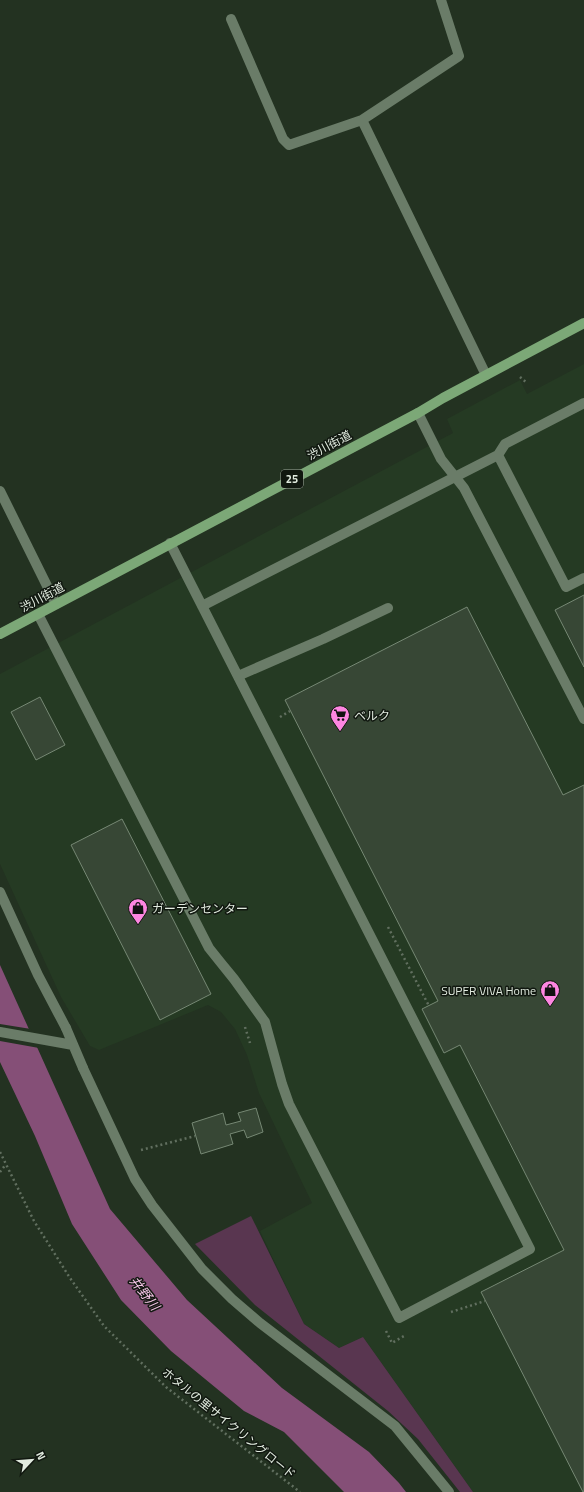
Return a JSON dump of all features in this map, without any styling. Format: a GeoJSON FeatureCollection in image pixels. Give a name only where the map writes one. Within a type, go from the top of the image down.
{"type":"FeatureCollection","features":[{"type":"Feature","properties":{"kind":"main road","name":"渋川街道"},"geometry":{"type":"LineString","coordinates":[[0,634],[418,413],[584,323]]}},
{"type":"Feature","properties":{"kind":"street"},"geometry":{"type":"LineString","coordinates":[[231,19],[283,139],[289,145],[362,120],[458,56],[441,0]]}},
{"type":"Feature","properties":{"kind":"street"},"geometry":{"type":"LineString","coordinates":[[362,120],[486,375]]}},
{"type":"Feature","properties":{"kind":"street"},"geometry":{"type":"LineString","coordinates":[[202,606],[454,476],[498,455],[505,444],[584,403]]}},
{"type":"Feature","properties":{"kind":"street"},"geometry":{"type":"LineString","coordinates":[[418,413],[441,459],[464,488],[584,719]]}},
{"type":"Feature","properties":{"kind":"street"},"geometry":{"type":"LineString","coordinates":[[498,455],[566,587],[584,578]]}},
{"type":"Feature","properties":{"kind":"street"},"geometry":{"type":"LineString","coordinates":[[0,491],[56,604]]}},
{"type":"Feature","properties":{"kind":"street"},"geometry":{"type":"LineString","coordinates":[[38,614],[210,948],[220,963],[234,978],[265,1022],[289,1104],[399,1318],[530,1249],[170,543]]}},
{"type":"Feature","properties":{"kind":"street"},"geometry":{"type":"LineString","coordinates":[[238,676],[323,639],[388,608]]}},
{"type":"Feature","properties":{"kind":"street"},"geometry":{"type":"LineString","coordinates":[[0,892],[38,975],[66,1028],[68,1044],[83,1068],[135,1179],[152,1205],[202,1269],[232,1299],[254,1318],[395,1426],[449,1492]]}},
{"type":"Feature","properties":{"kind":"street"},"geometry":{"type":"LineString","coordinates":[[0,1032],[68,1044]]}},
{"type":"Feature","properties":{"kind":"path"},"geometry":{"type":"LineString","coordinates":[[280,717],[290,712]]}},
{"type":"Feature","properties":{"kind":"path"},"geometry":{"type":"LineString","coordinates":[[243,1023],[252,1047]]}},
{"type":"Feature","properties":{"kind":"path"},"geometry":{"type":"LineString","coordinates":[[124,1156],[131,1152],[195,1136]]}},
{"type":"Feature","properties":{"kind":"path","name":"ホタルの里サイクリングロード"},"geometry":{"type":"LineString","coordinates":[[0,1152],[34,1221],[70,1278],[104,1326],[166,1387],[300,1492]]}},
{"type":"Feature","properties":{"kind":"path"},"geometry":{"type":"LineString","coordinates":[[0,1172],[6,1164]]}},
{"type":"Feature","properties":{"kind":"path"},"geometry":{"type":"LineString","coordinates":[[450,1313],[485,1301]]}},
{"type":"Feature","properties":{"kind":"path"},"geometry":{"type":"LineString","coordinates":[[385,1329],[392,1342],[405,1336]]}},
{"type":"Feature","properties":{"kind":"shaded area"},"geometry":{"type":"Polygon","coordinates":[[[584,364],[584,1492],[473,1492],[363,1337],[339,1348],[304,1324],[260,1231],[312,1203],[259,1093],[247,1055],[235,1029],[221,1012],[208,1005],[99,1050],[90,1046],[61,997],[0,864],[0,674],[453,433],[447,419],[520,380],[527,394],[584,364]]]}},
{"type":"Feature","properties":{"kind":"shaded area"},"geometry":{"type":"Polygon","coordinates":[[[251,1216],[304,1324],[339,1348],[363,1337],[473,1492],[460,1492],[418,1439],[388,1411],[255,1305],[195,1244],[251,1216]]]}},
{"type":"Feature","properties":{"kind":"water","name":"井野川"},"geometry":{"type":"Polygon","coordinates":[[[0,965],[110,1209],[187,1300],[282,1388],[369,1452],[406,1492],[344,1492],[284,1432],[244,1411],[171,1351],[121,1300],[72,1224],[35,1136],[0,1062],[0,965]]]}},
{"type":"Feature","properties":{"kind":"pier"},"geometry":{"type":"Polygon","coordinates":[[[0,1024],[31,1029],[39,1048],[0,1041],[0,1024]]]}},
{"type":"Feature","properties":{"kind":"building"},"geometry":{"type":"Polygon","coordinates":[[[584,595],[584,667],[555,610],[584,595]]]}},
{"type":"Feature","properties":{"kind":"building"},"geometry":{"type":"Polygon","coordinates":[[[467,607],[563,795],[584,785],[584,1492],[481,1292],[564,1250],[460,1045],[444,1053],[422,1009],[438,1001],[285,700],[467,607]]]}},
{"type":"Feature","properties":{"kind":"building"},"geometry":{"type":"Polygon","coordinates":[[[40,697],[65,745],[36,760],[11,712],[40,697]]]}},
{"type":"Feature","properties":{"kind":"building"},"geometry":{"type":"Polygon","coordinates":[[[122,819],[211,994],[160,1020],[71,845],[122,819]]]}},
{"type":"Feature","properties":{"kind":"building"},"geometry":{"type":"Polygon","coordinates":[[[256,1108],[263,1132],[247,1138],[244,1130],[230,1134],[233,1144],[201,1154],[192,1123],[223,1113],[226,1125],[241,1121],[238,1113],[256,1108]]]}},
{"type":"Feature","properties":{"kind":"place","name":"ベルク"},"geometry":{"type":"Point","coordinates":[340,732]}},
{"type":"Feature","properties":{"kind":"place","name":"ガーデンセンター"},"geometry":{"type":"Point","coordinates":[138,925]}},
{"type":"Feature","properties":{"kind":"place","name":"SUPER VIVA Home"},"geometry":{"type":"Point","coordinates":[550,1007]}}]}
